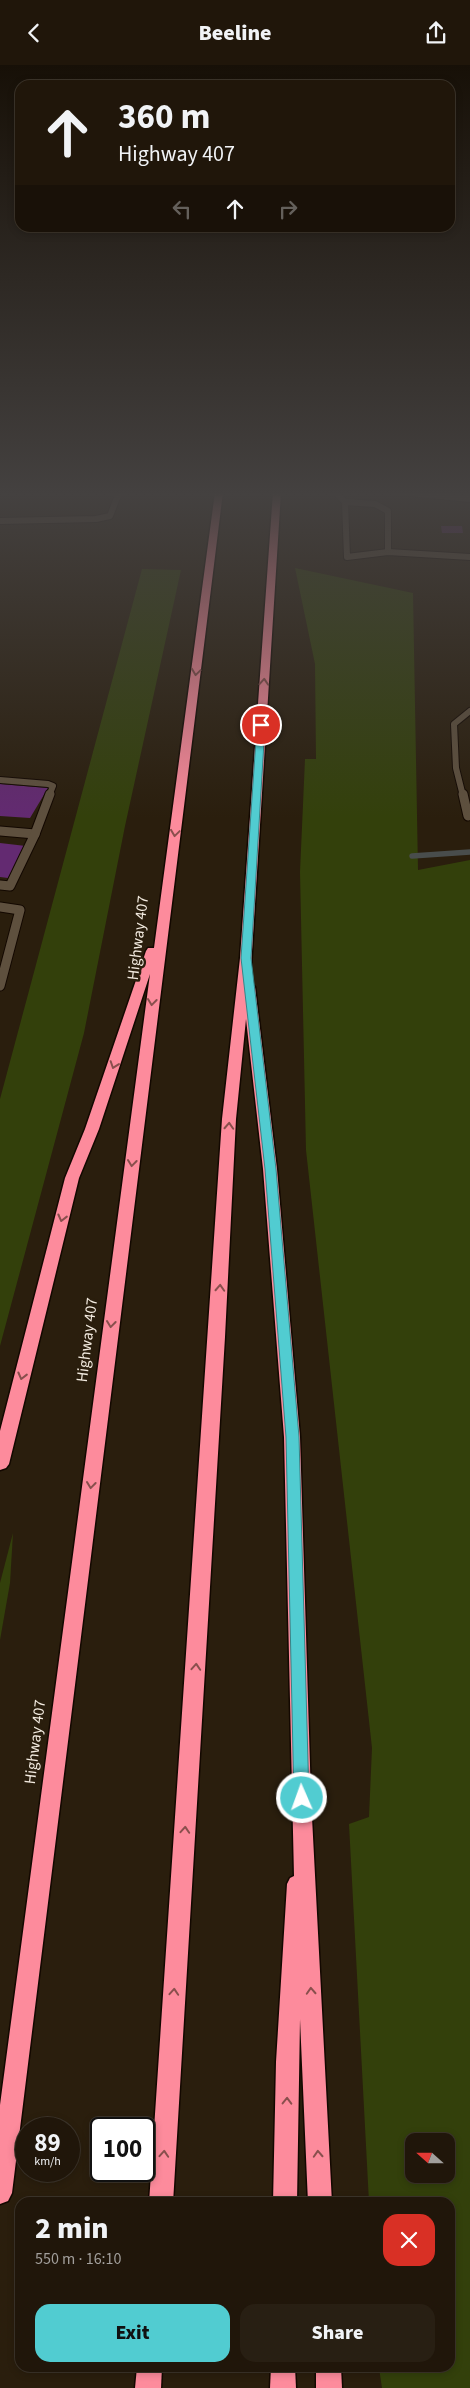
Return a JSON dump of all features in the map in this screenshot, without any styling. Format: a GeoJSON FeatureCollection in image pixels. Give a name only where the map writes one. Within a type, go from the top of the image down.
{"type":"FeatureCollection","features":[{"type":"Feature","properties":{"kind":"highway","name":"Highway 407"},"geometry":{"type":"LineString","coordinates":[[0,2193],[205,600]]}},
{"type":"Feature","properties":{"kind":"highway"},"geometry":{"type":"LineString","coordinates":[[160,2197],[216,1357],[229,1119],[246,958],[269,600]]}},
{"type":"Feature","properties":{"kind":"highway"},"geometry":{"type":"LineString","coordinates":[[0,1464],[72,1178],[92,1129],[163,919]]}},
{"type":"Feature","properties":{"kind":"highway"},"geometry":{"type":"LineString","coordinates":[[246,958],[270,1169],[292,1437],[302,1798],[320,2197]]}},
{"type":"Feature","properties":{"kind":"highway"},"geometry":{"type":"LineString","coordinates":[[285,2197],[287,2062],[302,1798]]}},
{"type":"Feature","properties":{"kind":"highway"},"geometry":{"type":"LineString","coordinates":[[0,2177],[6,2148]]}},
{"type":"Feature","properties":{"kind":"highway"},"geometry":{"type":"LineString","coordinates":[[148,2388],[150,2372]]}},
{"type":"Feature","properties":{"kind":"highway"},"geometry":{"type":"LineString","coordinates":[[283,2372],[283,2388]]}},
{"type":"Feature","properties":{"kind":"highway"},"geometry":{"type":"LineString","coordinates":[[328,2372],[329,2388]]}},
{"type":"Feature","properties":{"kind":"lane"},"geometry":{"type":"LineString","coordinates":[[470,711],[454,724],[456,768],[468,815],[470,815]]}},
{"type":"Feature","properties":{"kind":"lane"},"geometry":{"type":"LineString","coordinates":[[0,779],[48,784],[53,787],[35,834],[10,885],[0,885]]}},
{"type":"Feature","properties":{"kind":"lane"},"geometry":{"type":"LineString","coordinates":[[0,831],[35,834]]}},
{"type":"Feature","properties":{"kind":"lane"},"geometry":{"type":"LineString","coordinates":[[0,907],[20,910],[0,986]]}},
{"type":"Feature","properties":{"kind":"green space"},"geometry":{"type":"Polygon","coordinates":[[[134,600],[174,600],[125,826],[84,1033],[0,1346],[0,1099],[134,600]]]}},
{"type":"Feature","properties":{"kind":"green space"},"geometry":{"type":"Polygon","coordinates":[[[302,600],[413,600],[418,870],[470,860],[470,2388],[382,2388],[380,2372],[455,2372],[455,2197],[369,2197],[349,1824],[369,1817],[372,1748],[306,1150],[300,872],[305,759],[316,759],[315,664],[302,600]]]}},
{"type":"Feature","properties":{"kind":"green space"},"geometry":{"type":"Polygon","coordinates":[[[13,1533],[10,1583],[0,1640],[0,1583],[13,1533]]]}},
{"type":"Feature","properties":{"kind":"building"},"geometry":{"type":"Polygon","coordinates":[[[0,784],[48,788],[30,818],[0,816],[0,784]]]}},
{"type":"Feature","properties":{"kind":"building"},"geometry":{"type":"Polygon","coordinates":[[[0,843],[26,846],[8,878],[0,877],[0,843]]]}},
{"type":"Feature","properties":{"kind":"waterway"},"geometry":{"type":"LineString","coordinates":[[412,856],[470,852]]}},
{"type":"Feature","properties":{"kind":"route"},"geometry":{"type":"LineString","coordinates":[[261,725],[246,958],[270,1169],[292,1437],[302,1798]]}}]}
